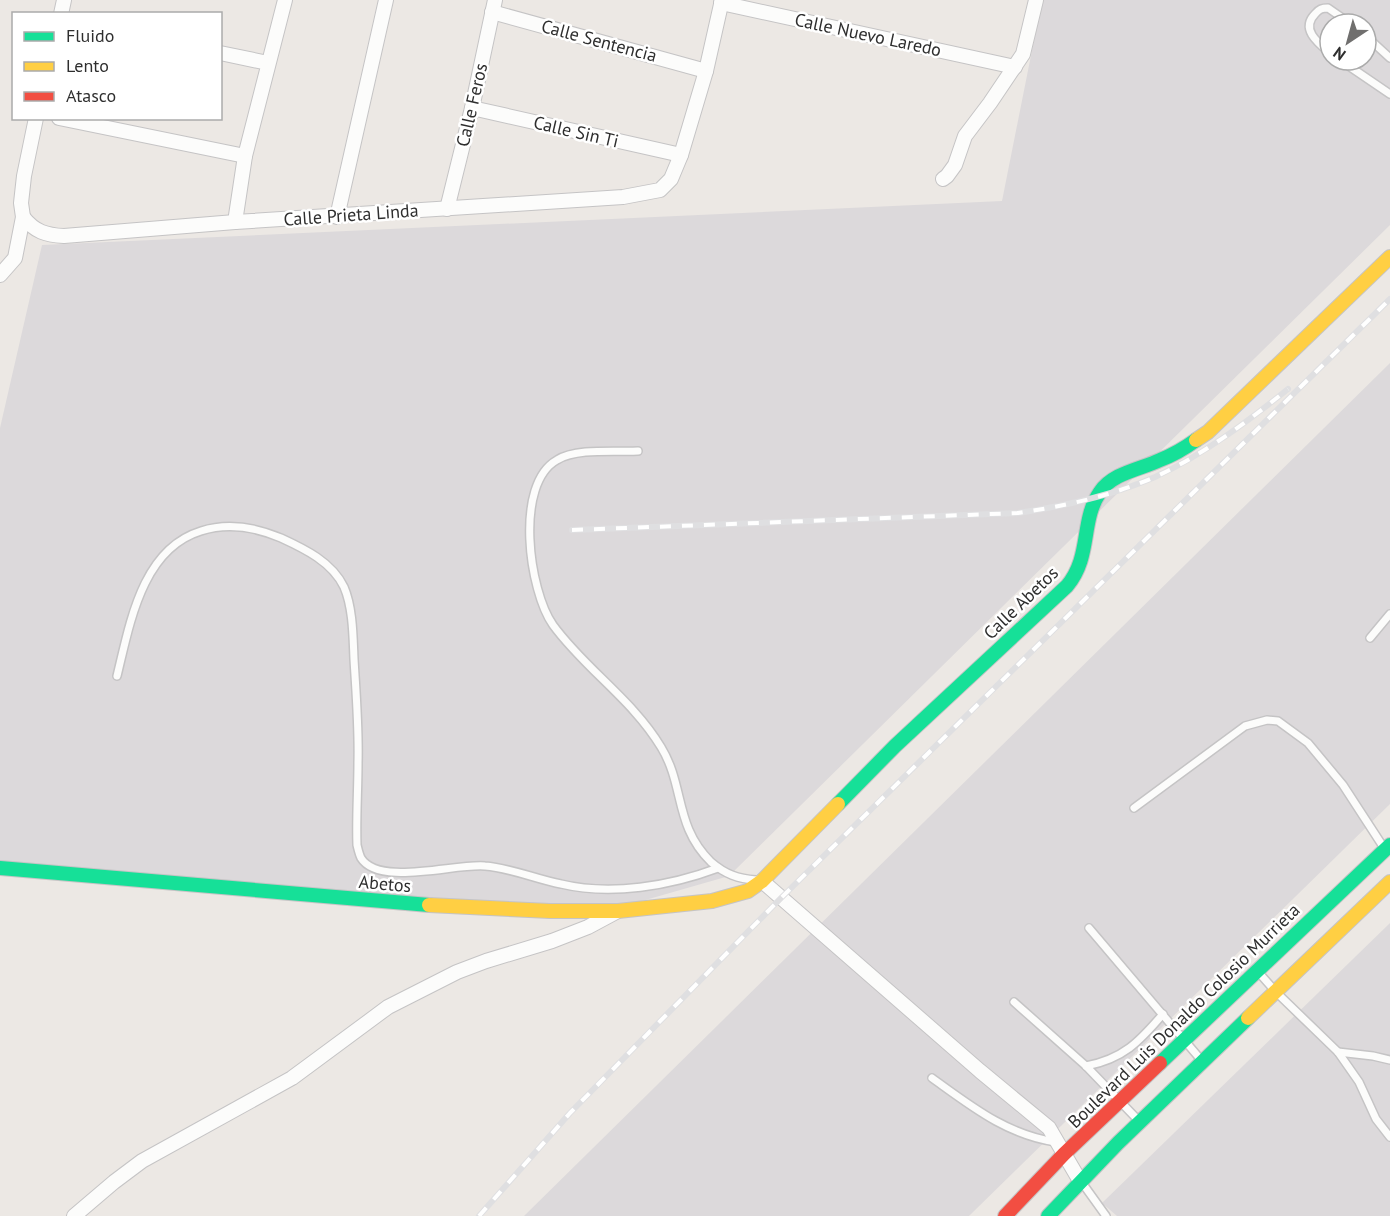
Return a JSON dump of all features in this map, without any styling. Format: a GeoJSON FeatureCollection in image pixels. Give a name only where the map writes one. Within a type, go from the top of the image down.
{"type":"FeatureCollection","features":[{"type":"Feature","properties":{"kind":"street"},"geometry":{"type":"LineString","coordinates":[[235,222],[245,156],[285,0]]}},
{"type":"Feature","properties":{"kind":"street"},"geometry":{"type":"LineString","coordinates":[[337,217],[386,0]]}},
{"type":"Feature","properties":{"kind":"street"},"geometry":{"type":"LineString","coordinates":[[943,178],[955,165],[965,136],[1023,54],[1036,0]]}},
{"type":"Feature","properties":{"kind":"street"},"geometry":{"type":"LineString","coordinates":[[681,155],[706,71],[722,2]]}},
{"type":"Feature","properties":{"kind":"street","name":"Calle Nuevo Laredo"},"geometry":{"type":"LineString","coordinates":[[722,2],[1015,67]]}},
{"type":"Feature","properties":{"kind":"street","name":"Calle Sentencia"},"geometry":{"type":"LineString","coordinates":[[494,6],[706,71]]}},
{"type":"Feature","properties":{"kind":"street","name":"Calle Feros"},"geometry":{"type":"LineString","coordinates":[[447,209],[494,6]]}},
{"type":"Feature","properties":{"kind":"street"},"geometry":{"type":"LineString","coordinates":[[222,53],[268,63]]}},
{"type":"Feature","properties":{"kind":"street","name":"Calle Sin Ti"},"geometry":{"type":"LineString","coordinates":[[472,108],[681,155]]}},
{"type":"Feature","properties":{"kind":"street"},"geometry":{"type":"LineString","coordinates":[[0,275],[15,258],[23,217],[21,203],[24,176],[36,120]]}},
{"type":"Feature","properties":{"kind":"street"},"geometry":{"type":"LineString","coordinates":[[69,120],[245,156]]}},
{"type":"Feature","properties":{"kind":"street","name":"Calle Prieta Linda"},"geometry":{"type":"LineString","coordinates":[[23,217],[38,231],[64,236],[235,222],[623,197],[660,190],[667,185],[681,155]]}},
{"type":"Feature","properties":{"kind":"street","name":"Calle Abetos"},"geometry":{"type":"LineString","coordinates":[[762,881],[895,746],[1065,589],[1081,565],[1088,521],[1100,491],[1107,484],[1186,448],[1208,432],[1390,257]]}},
{"type":"Feature","properties":{"kind":"street","name":"Boulevard Luis Donaldo Colosio Murrieta"},"geometry":{"type":"LineString","coordinates":[[1005,1216],[1061,1148],[1119,1101],[1257,970],[1388,851]]}},
{"type":"Feature","properties":{"kind":"street","name":"Abetos"},"geometry":{"type":"LineString","coordinates":[[0,868],[414,904],[550,911],[618,911],[729,898],[748,891],[762,881]]}},
{"type":"Feature","properties":{"kind":"street"},"geometry":{"type":"LineString","coordinates":[[762,881],[980,1071],[1041,1120],[1049,1128],[1080,1181]]}},
{"type":"Feature","properties":{"kind":"street"},"geometry":{"type":"LineString","coordinates":[[1047,1216],[1080,1181],[1390,882]]}},
{"type":"Feature","properties":{"kind":"street"},"geometry":{"type":"LineString","coordinates":[[74,1216],[142,1161],[292,1078],[388,1007],[458,972],[552,941],[588,927],[618,911]]}},
{"type":"Feature","properties":{"kind":"lane"},"geometry":{"type":"LineString","coordinates":[[1318,40],[1309,28],[1311,18],[1319,10],[1328,8],[1334,12]]}},
{"type":"Feature","properties":{"kind":"lane"},"geometry":{"type":"LineString","coordinates":[[1378,47],[1390,58]]}},
{"type":"Feature","properties":{"kind":"lane"},"geometry":{"type":"LineString","coordinates":[[1358,72],[1390,94]]}},
{"type":"Feature","properties":{"kind":"lane"},"geometry":{"type":"LineString","coordinates":[[638,451],[569,455],[556,460],[539,478],[531,507],[529,528],[536,585],[543,608],[552,624],[630,706],[662,749],[671,766],[690,834],[697,846],[718,868],[734,877],[762,881]]}},
{"type":"Feature","properties":{"kind":"lane"},"geometry":{"type":"LineString","coordinates":[[117,676],[134,612],[146,582],[158,562],[177,541],[201,531],[228,525],[245,526],[267,532],[319,558],[331,569],[344,588],[350,608],[357,718],[357,845],[361,858],[370,867],[403,873],[466,865],[486,866],[562,885],[605,889],[636,887],[694,877],[718,868]]}},
{"type":"Feature","properties":{"kind":"lane"},"geometry":{"type":"LineString","coordinates":[[1370,638],[1390,614]]}},
{"type":"Feature","properties":{"kind":"lane"},"geometry":{"type":"LineString","coordinates":[[1134,808],[1245,726],[1267,720],[1278,721],[1308,743],[1343,785],[1388,851]]}},
{"type":"Feature","properties":{"kind":"lane"},"geometry":{"type":"LineString","coordinates":[[1089,928],[1203,1063]]}},
{"type":"Feature","properties":{"kind":"lane"},"geometry":{"type":"LineString","coordinates":[[1257,970],[1276,992],[1338,1052],[1359,1082],[1376,1119],[1390,1137]]}},
{"type":"Feature","properties":{"kind":"lane"},"geometry":{"type":"LineString","coordinates":[[1014,1002],[1086,1066],[1140,1123]]}},
{"type":"Feature","properties":{"kind":"lane"},"geometry":{"type":"LineString","coordinates":[[1086,1066],[1102,1063],[1121,1055],[1162,1014]]}},
{"type":"Feature","properties":{"kind":"lane"},"geometry":{"type":"LineString","coordinates":[[1338,1052],[1390,1060]]}},
{"type":"Feature","properties":{"kind":"lane"},"geometry":{"type":"LineString","coordinates":[[932,1078],[994,1122],[1061,1148]]}},
{"type":"Feature","properties":{"kind":"lane"},"geometry":{"type":"LineString","coordinates":[[1080,1181],[1106,1216]]}},
{"type":"Feature","properties":{"kind":"shaded area"},"geometry":{"type":"Polygon","coordinates":[[[1042,0],[1390,0],[1390,225],[729,876],[607,911],[0,865],[0,428],[42,245],[1002,201],[1042,0]]]}},
{"type":"Feature","properties":{"kind":"shaded area"},"geometry":{"type":"Polygon","coordinates":[[[1390,363],[1390,804],[969,1216],[524,1216],[1390,363]]]}},
{"type":"Feature","properties":{"kind":"shaded area"},"geometry":{"type":"Polygon","coordinates":[[[1390,923],[1390,1216],[1117,1216],[1102,1203],[1390,923]]]}},
{"type":"Feature","properties":{"kind":"railway"},"geometry":{"type":"LineString","coordinates":[[479,1216],[570,1113],[781,898],[1390,299]]}},
{"type":"Feature","properties":{"kind":"railway"},"geometry":{"type":"LineString","coordinates":[[572,530],[1018,513],[1053,507],[1122,490],[1173,468],[1224,437],[1288,389]]}},
{"type":"Feature","properties":{"kind":"traffic: fast"},"geometry":{"type":"LineString","coordinates":[[838,804],[895,746],[1067,586],[1080,563],[1094,503],[1105,486],[1119,476],[1174,454],[1196,440]]}},
{"type":"Feature","properties":{"kind":"traffic: fast"},"geometry":{"type":"LineString","coordinates":[[1160,1063],[1390,845]]}},
{"type":"Feature","properties":{"kind":"traffic: fast"},"geometry":{"type":"LineString","coordinates":[[0,868],[429,905]]}},
{"type":"Feature","properties":{"kind":"traffic: fast"},"geometry":{"type":"LineString","coordinates":[[1048,1216],[1118,1143],[1248,1018]]}},
{"type":"Feature","properties":{"kind":"traffic: slow"},"geometry":{"type":"LineString","coordinates":[[1196,440],[1208,432],[1390,257]]}},
{"type":"Feature","properties":{"kind":"traffic: slow"},"geometry":{"type":"LineString","coordinates":[[429,905],[550,911],[618,911],[712,901],[748,891],[762,881],[838,804]]}},
{"type":"Feature","properties":{"kind":"traffic: slow"},"geometry":{"type":"LineString","coordinates":[[1248,1018],[1390,882]]}},
{"type":"Feature","properties":{"kind":"traffic: jam"},"geometry":{"type":"LineString","coordinates":[[1005,1216],[1064,1154],[1160,1063]]}}]}
